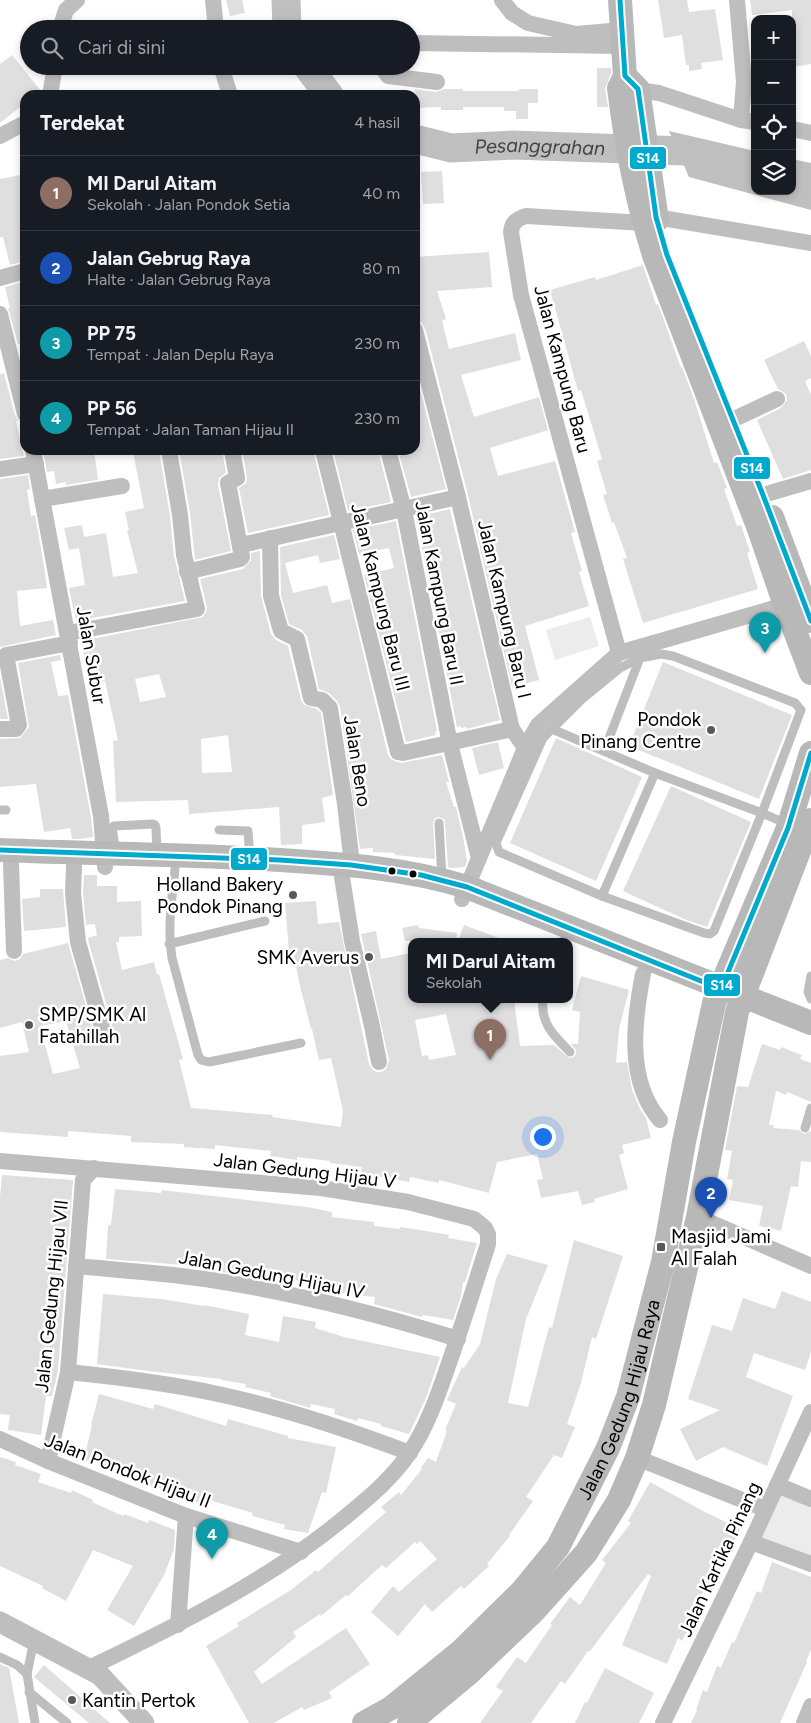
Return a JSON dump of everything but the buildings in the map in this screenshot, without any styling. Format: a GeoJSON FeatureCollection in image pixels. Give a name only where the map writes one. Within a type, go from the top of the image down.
{"type":"FeatureCollection","features":[{"type":"Feature","properties":{"kind":"main road"},"geometry":{"type":"LineString","coordinates":[[620,0],[627,84],[658,267],[767,526],[810,615]]}},
{"type":"Feature","properties":{"kind":"main road"},"geometry":{"type":"LineString","coordinates":[[650,220],[667,255],[732,420],[764,495],[767,526],[785,605],[811,673]]}},
{"type":"Feature","properties":{"kind":"main road"},"geometry":{"type":"LineString","coordinates":[[728,1000],[803,833],[811,753]]}},
{"type":"Feature","properties":{"kind":"main road"},"geometry":{"type":"LineString","coordinates":[[4,860],[108,859],[157,854],[250,858],[353,871],[397,883],[464,893],[728,1000],[811,1040]]}},
{"type":"Feature","properties":{"kind":"main road"},"geometry":{"type":"LineString","coordinates":[[4,860],[74,866],[108,859],[175,869],[321,875],[353,871],[399,870],[442,879],[464,893],[558,938]]}},
{"type":"Feature","properties":{"kind":"main road"},"geometry":{"type":"LineString","coordinates":[[573,945],[643,974],[811,1023]]}},
{"type":"Feature","properties":{"kind":"main road","name":"Jalan Gedung Hijau Raya"},"geometry":{"type":"LineString","coordinates":[[364,1723],[402,1718],[468,1674],[534,1611],[586,1553],[619,1500],[637,1458],[654,1405],[698,1217],[728,1000]]}},
{"type":"Feature","properties":{"kind":"main road","name":"Jalan Gedung Hijau Raya"},"geometry":{"type":"LineString","coordinates":[[402,1718],[461,1651],[522,1592],[558,1547],[608,1448],[628,1397],[663,1262],[684,1142],[728,1000]]}},
{"type":"Feature","properties":{"kind":"main road"},"geometry":{"type":"LineString","coordinates":[[663,1262],[677,1258],[687,1264]]}},
{"type":"Feature","properties":{"kind":"street"},"geometry":{"type":"LineString","coordinates":[[63,20],[66,10],[77,0]]}},
{"type":"Feature","properties":{"kind":"street"},"geometry":{"type":"LineString","coordinates":[[213,0],[215,20]]}},
{"type":"Feature","properties":{"kind":"street"},"geometry":{"type":"LineString","coordinates":[[502,0],[512,13],[528,24],[576,34],[623,38]]}},
{"type":"Feature","properties":{"kind":"street"},"geometry":{"type":"LineString","coordinates":[[627,84],[748,121],[736,0]]}},
{"type":"Feature","properties":{"kind":"street"},"geometry":{"type":"LineString","coordinates":[[420,43],[623,38]]}},
{"type":"Feature","properties":{"kind":"street"},"geometry":{"type":"LineString","coordinates":[[51,90],[53,75]]}},
{"type":"Feature","properties":{"kind":"street"},"geometry":{"type":"LineString","coordinates":[[224,75],[228,90]]}},
{"type":"Feature","properties":{"kind":"street"},"geometry":{"type":"LineString","coordinates":[[387,75],[437,82]]}},
{"type":"Feature","properties":{"kind":"street"},"geometry":{"type":"LineString","coordinates":[[0,136],[20,126]]}},
{"type":"Feature","properties":{"kind":"street"},"geometry":{"type":"LineString","coordinates":[[796,131],[811,133]]}},
{"type":"Feature","properties":{"kind":"street","name":"Jalan Kampung Baru"},"geometry":{"type":"LineString","coordinates":[[620,660],[521,295],[511,232],[513,223],[519,218],[526,216],[650,220],[811,243]]}},
{"type":"Feature","properties":{"kind":"street"},"geometry":{"type":"LineString","coordinates":[[0,278],[20,272]]}},
{"type":"Feature","properties":{"kind":"street"},"geometry":{"type":"LineString","coordinates":[[0,314],[20,389]]}},
{"type":"Feature","properties":{"kind":"street","name":"Jalan Kampung Baru I"},"geometry":{"type":"LineString","coordinates":[[420,350],[458,498],[512,729]]}},
{"type":"Feature","properties":{"kind":"street"},"geometry":{"type":"LineString","coordinates":[[732,420],[777,398]]}},
{"type":"Feature","properties":{"kind":"street"},"geometry":{"type":"LineString","coordinates":[[0,729],[17,728],[19,725],[6,655],[69,638],[196,610],[184,555],[180,515],[170,455]]}},
{"type":"Feature","properties":{"kind":"street"},"geometry":{"type":"LineString","coordinates":[[187,572],[242,557],[228,483],[238,478],[233,455]]}},
{"type":"Feature","properties":{"kind":"street","name":"Jalan Kampung Baru III"},"geometry":{"type":"LineString","coordinates":[[324,455],[396,748],[401,753],[450,744]]}},
{"type":"Feature","properties":{"kind":"street","name":"Jalan Kampung Baru II"},"geometry":{"type":"LineString","coordinates":[[389,455],[404,510],[450,744]]}},
{"type":"Feature","properties":{"kind":"street"},"geometry":{"type":"LineString","coordinates":[[0,469],[34,457]]}},
{"type":"Feature","properties":{"kind":"street","name":"Jalan Subur"},"geometry":{"type":"LineString","coordinates":[[34,457],[69,638],[108,859]]}},
{"type":"Feature","properties":{"kind":"street"},"geometry":{"type":"LineString","coordinates":[[764,495],[811,481]]}},
{"type":"Feature","properties":{"kind":"street"},"geometry":{"type":"LineString","coordinates":[[42,499],[122,486]]}},
{"type":"Feature","properties":{"kind":"street"},"geometry":{"type":"LineString","coordinates":[[241,545],[458,498]]}},
{"type":"Feature","properties":{"kind":"street","name":"Jalan Beno"},"geometry":{"type":"LineString","coordinates":[[270,538],[271,596],[281,631],[297,639],[311,698],[322,700],[330,708],[353,871]]}},
{"type":"Feature","properties":{"kind":"street"},"geometry":{"type":"LineString","coordinates":[[464,893],[525,748],[538,724],[620,660],[785,605],[810,615]]}},
{"type":"Feature","properties":{"kind":"street"},"geometry":{"type":"LineString","coordinates":[[479,858],[450,744],[512,729],[525,748]]}},
{"type":"Feature","properties":{"kind":"street"},"geometry":{"type":"LineString","coordinates":[[4,860],[14,951]]}},
{"type":"Feature","properties":{"kind":"street"},"geometry":{"type":"LineString","coordinates":[[74,866],[73,893],[78,942],[102,1027]]}},
{"type":"Feature","properties":{"kind":"street"},"geometry":{"type":"LineString","coordinates":[[353,871],[351,935],[379,1062]]}},
{"type":"Feature","properties":{"kind":"street"},"geometry":{"type":"LineString","coordinates":[[643,974],[635,1026],[638,1066],[646,1100],[652,1112],[660,1120]]}},
{"type":"Feature","properties":{"kind":"street","name":"Jalan Gedung Hijau V"},"geometry":{"type":"LineString","coordinates":[[0,1161],[321,1188],[408,1202],[474,1219],[485,1228],[488,1234],[488,1244],[458,1339],[428,1418],[410,1453],[384,1483],[369,1498],[301,1552],[178,1625],[90,1668]]}},
{"type":"Feature","properties":{"kind":"street","name":"Jalan Gedung Hijau VII"},"geometry":{"type":"LineString","coordinates":[[48,1461],[68,1372],[83,1180],[94,1168]]}},
{"type":"Feature","properties":{"kind":"street"},"geometry":{"type":"LineString","coordinates":[[698,1217],[811,1266]]}},
{"type":"Feature","properties":{"kind":"street","name":"Jalan Gedung Hijau IV"},"geometry":{"type":"LineString","coordinates":[[76,1266],[150,1272],[269,1290],[396,1320],[458,1339]]}},
{"type":"Feature","properties":{"kind":"street"},"geometry":{"type":"LineString","coordinates":[[68,1372],[168,1384],[217,1394],[315,1419],[410,1453]]}},
{"type":"Feature","properties":{"kind":"street","name":"Jalan Kartika Pinang"},"geometry":{"type":"LineString","coordinates":[[663,1723],[751,1542],[811,1412]]}},
{"type":"Feature","properties":{"kind":"street","name":"Jalan Pondok Hijau II"},"geometry":{"type":"LineString","coordinates":[[0,1439],[48,1461],[186,1516],[301,1552]]}},
{"type":"Feature","properties":{"kind":"street"},"geometry":{"type":"LineString","coordinates":[[637,1458],[765,1509]]}},
{"type":"Feature","properties":{"kind":"street"},"geometry":{"type":"LineString","coordinates":[[777,1485],[811,1500]]}},
{"type":"Feature","properties":{"kind":"street"},"geometry":{"type":"LineString","coordinates":[[178,1625],[186,1516]]}},
{"type":"Feature","properties":{"kind":"street"},"geometry":{"type":"LineString","coordinates":[[751,1542],[811,1564]]}},
{"type":"Feature","properties":{"kind":"street"},"geometry":{"type":"LineString","coordinates":[[0,1622],[90,1668],[100,1675],[144,1723]]}},
{"type":"Feature","properties":{"kind":"street"},"geometry":{"type":"LineString","coordinates":[[804,1723],[811,1706]]}},
{"type":"Feature","properties":{"kind":"lane"},"geometry":{"type":"LineString","coordinates":[[661,654],[673,656],[799,706],[800,713],[762,813],[714,931],[710,934],[704,934],[602,896],[499,852],[496,846],[543,738],[620,660],[640,658],[661,654]]}},
{"type":"Feature","properties":{"kind":"lane"},"geometry":{"type":"LineString","coordinates":[[604,751],[640,658]]}},
{"type":"Feature","properties":{"kind":"lane"},"geometry":{"type":"LineString","coordinates":[[552,729],[655,773],[762,813],[803,833]]}},
{"type":"Feature","properties":{"kind":"lane"},"geometry":{"type":"LineString","coordinates":[[602,896],[655,773]]}},
{"type":"Feature","properties":{"kind":"lane"},"geometry":{"type":"LineString","coordinates":[[439,824],[442,879]]}},
{"type":"Feature","properties":{"kind":"lane"},"geometry":{"type":"LineString","coordinates":[[219,830],[248,831],[250,858]]}},
{"type":"Feature","properties":{"kind":"lane"},"geometry":{"type":"LineString","coordinates":[[175,869],[169,913],[170,944],[186,1011],[201,1060],[209,1062],[301,1043]]}},
{"type":"Feature","properties":{"kind":"lane"},"geometry":{"type":"LineString","coordinates":[[170,944],[265,921]]}},
{"type":"Feature","properties":{"kind":"lane"},"geometry":{"type":"LineString","coordinates":[[811,976],[808,992],[811,999]]}},
{"type":"Feature","properties":{"kind":"lane"},"geometry":{"type":"LineString","coordinates":[[542,1003],[545,1021],[550,1030],[570,1052]]}},
{"type":"Feature","properties":{"kind":"lane"},"geometry":{"type":"LineString","coordinates":[[805,1128],[811,1108]]}},
{"type":"Feature","properties":{"kind":"lane"},"geometry":{"type":"LineString","coordinates":[[34,1639],[27,1674],[35,1723]]}},
{"type":"Feature","properties":{"kind":"lane"},"geometry":{"type":"LineString","coordinates":[[0,1657],[17,1665],[27,1674]]}},
{"type":"Feature","properties":{"kind":"lane"},"geometry":{"type":"LineString","coordinates":[[29,1692],[66,1723]]}},
{"type":"Feature","properties":{"kind":"shaded area"},"geometry":{"type":"Polygon","coordinates":[[[669,131],[751,150],[751,194],[689,177],[669,131]]]}},
{"type":"Feature","properties":{"kind":"shaded area"},"geometry":{"type":"Polygon","coordinates":[[[796,160],[811,163],[811,210],[756,195],[796,195],[796,160]]]}},
{"type":"Feature","properties":{"kind":"shaded area"},"geometry":{"type":"Polygon","coordinates":[[[590,617],[599,646],[555,660],[546,630],[590,617]]]}},
{"type":"Feature","properties":{"kind":"shaded area"},"geometry":{"type":"Polygon","coordinates":[[[782,1485],[811,1494],[811,1558],[755,1540],[782,1485]]]}},
{"type":"Feature","properties":{"kind":"waterway","name":"Pesanggrahan"},"geometry":{"type":"LineString","coordinates":[[286,0],[287,20]]}},
{"type":"Feature","properties":{"kind":"waterway","name":"Pesanggrahan"},"geometry":{"type":"LineString","coordinates":[[314,75],[325,90]]}},
{"type":"Feature","properties":{"kind":"waterway","name":"Pesanggrahan"},"geometry":{"type":"LineString","coordinates":[[420,140],[451,148],[513,145],[685,151],[751,168]]}},
{"type":"Feature","properties":{"kind":"transit line","name":"S14"},"geometry":{"type":"LineString","coordinates":[[620,0],[625,76],[638,89],[656,217],[667,255],[811,621]]}},
{"type":"Feature","properties":{"kind":"transit line","name":"S14"},"geometry":{"type":"LineString","coordinates":[[0,850],[280,860],[351,865],[421,875],[467,887],[721,989],[788,828],[811,753]]}},
{"type":"Feature","properties":{"kind":"place","name":"PP 75"},"geometry":{"type":"Point","coordinates":[765,653]}},
{"type":"Feature","properties":{"kind":"place","name":"Pondok Pinang Centre"},"geometry":{"type":"Point","coordinates":[711,730]}},
{"type":"Feature","properties":{"kind":"place","name":"Holland Bakery Pondok Pinang"},"geometry":{"type":"Point","coordinates":[293,895]}},
{"type":"Feature","properties":{"kind":"place","name":"SMK Averus"},"geometry":{"type":"Point","coordinates":[369,957]}},
{"type":"Feature","properties":{"kind":"place","name":"SMP/SMK Al Fatahillah"},"geometry":{"type":"Point","coordinates":[29,1025]}},
{"type":"Feature","properties":{"kind":"place","name":"MI Darul Aitam"},"geometry":{"type":"Point","coordinates":[490,1060]}},
{"type":"Feature","properties":{"kind":"place","name":"Jalan Gebrug Raya"},"geometry":{"type":"Point","coordinates":[711,1218]}},
{"type":"Feature","properties":{"kind":"place","name":"Masjid Jami Al Falah"},"geometry":{"type":"Point","coordinates":[661,1247]}},
{"type":"Feature","properties":{"kind":"place","name":"PP 56"},"geometry":{"type":"Point","coordinates":[212,1559]}},
{"type":"Feature","properties":{"kind":"place","name":"Kantin Pertok"},"geometry":{"type":"Point","coordinates":[72,1700]}}]}
